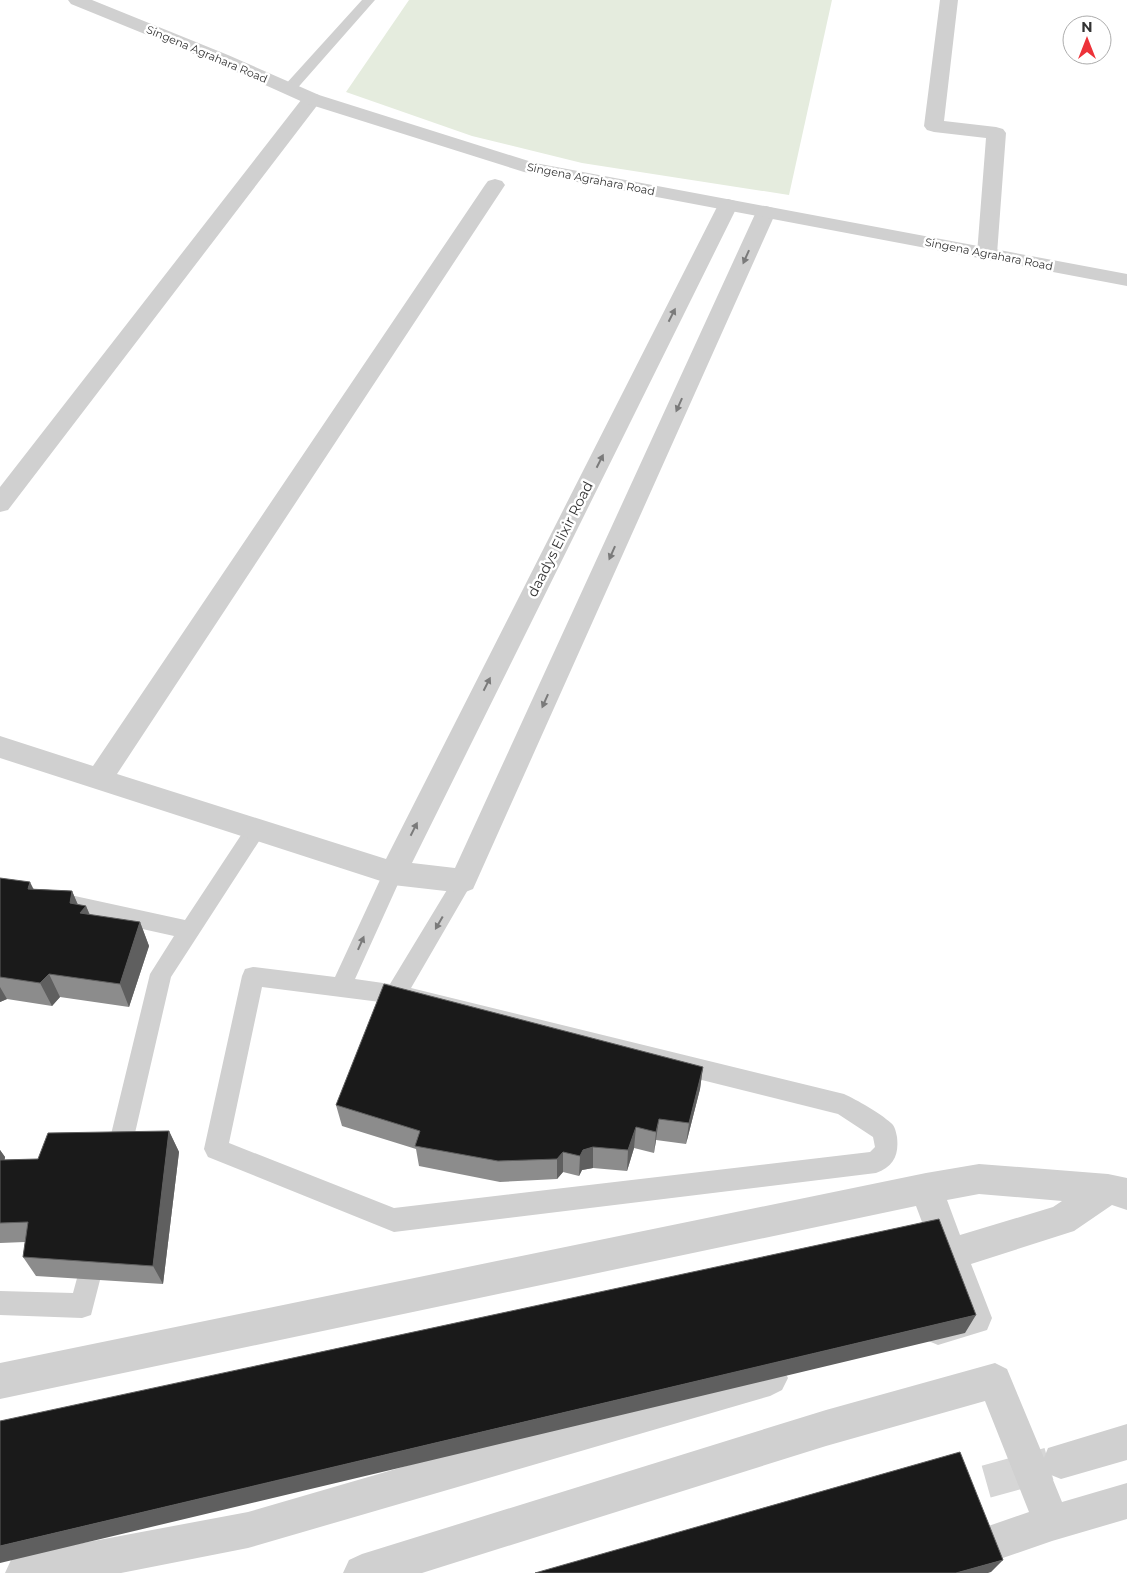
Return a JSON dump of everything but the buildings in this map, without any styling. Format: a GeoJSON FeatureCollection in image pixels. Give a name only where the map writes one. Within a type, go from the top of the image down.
{"type":"FeatureCollection","features":[{"type":"Feature","properties":{"kind":"street","name":"Singena Agrahara Road"},"geometry":{"type":"LineString","coordinates":[[77,0],[312,99],[531,168],[1127,280]]}},
{"type":"Feature","properties":{"kind":"street"},"geometry":{"type":"LineString","coordinates":[[949,0],[934,126],[996,133],[987,254]]}},
{"type":"Feature","properties":{"kind":"street"},"geometry":{"type":"LineString","coordinates":[[0,504],[312,99]]}},
{"type":"Feature","properties":{"kind":"street"},"geometry":{"type":"LineString","coordinates":[[99,779],[496,185]]}},
{"type":"Feature","properties":{"kind":"street","name":"daadys Elixir Road"},"geometry":{"type":"LineString","coordinates":[[393,873],[728,205]]}},
{"type":"Feature","properties":{"kind":"street"},"geometry":{"type":"LineString","coordinates":[[0,747],[393,873],[463,881],[766,212]]}},
{"type":"Feature","properties":{"kind":"street"},"geometry":{"type":"LineString","coordinates":[[0,1381],[926,1188],[979,1179],[1117,1192]]}},
{"type":"Feature","properties":{"kind":"street"},"geometry":{"type":"LineString","coordinates":[[908,1337],[975,1318],[926,1188]]}},
{"type":"Feature","properties":{"kind":"street"},"geometry":{"type":"LineString","coordinates":[[967,1249],[1062,1220],[1117,1192]]}},
{"type":"Feature","properties":{"kind":"street"},"geometry":{"type":"LineString","coordinates":[[24,1573],[248,1530],[803,1368]]}},
{"type":"Feature","properties":{"kind":"street"},"geometry":{"type":"LineString","coordinates":[[362,1573],[826,1428],[995,1381],[1052,1523]]}},
{"type":"Feature","properties":{"kind":"street"},"geometry":{"type":"LineString","coordinates":[[1061,1460],[1127,1442]]}},
{"type":"Feature","properties":{"kind":"street"},"geometry":{"type":"LineString","coordinates":[[903,1573],[1052,1523],[1127,1501]]}},
{"type":"Feature","properties":{"kind":"lane"},"geometry":{"type":"LineString","coordinates":[[289,89],[369,0]]}},
{"type":"Feature","properties":{"kind":"lane"},"geometry":{"type":"LineString","coordinates":[[112,1183],[161,974],[188,930],[256,829]]}},
{"type":"Feature","properties":{"kind":"lane"},"geometry":{"type":"LineString","coordinates":[[341,987],[393,873]]}},
{"type":"Feature","properties":{"kind":"lane"},"geometry":{"type":"LineString","coordinates":[[396,994],[463,881]]}},
{"type":"Feature","properties":{"kind":"lane"},"geometry":{"type":"LineString","coordinates":[[38,897],[188,930]]}},
{"type":"Feature","properties":{"kind":"lane"},"geometry":{"type":"LineString","coordinates":[[252,976],[396,994],[844,1105],[884,1131],[887,1150],[876,1162],[394,1220],[216,1149],[252,976]]}},
{"type":"Feature","properties":{"kind":"lane"},"geometry":{"type":"LineString","coordinates":[[0,1303],[82,1306],[100,1230]]}},
{"type":"Feature","properties":{"kind":"shaded area"},"geometry":{"type":"Polygon","coordinates":[[[409,0],[832,0],[789,195],[582,163],[472,136],[346,92],[409,0]]]}},
{"type":"Feature","properties":{"kind":"tunnel"},"geometry":{"type":"LineString","coordinates":[[939,1495],[1049,1464]]}}]}
